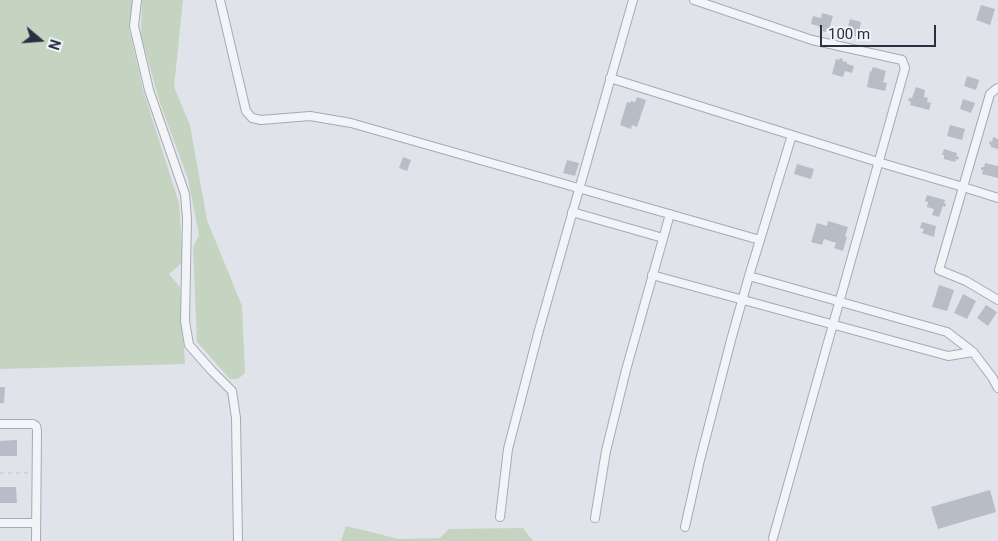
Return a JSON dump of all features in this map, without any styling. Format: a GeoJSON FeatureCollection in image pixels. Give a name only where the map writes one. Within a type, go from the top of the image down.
{"type":"FeatureCollection","features":[{"type":"Feature","properties":{"kind":"street"},"geometry":{"type":"LineString","coordinates":[[137,0],[134,26],[149,90],[185,194],[187,219],[185,321],[189,345],[232,391],[236,418],[238,541]]}},
{"type":"Feature","properties":{"kind":"street"},"geometry":{"type":"LineString","coordinates":[[220,0],[246,111],[252,118],[262,120],[310,116],[351,122],[760,240]]}},
{"type":"Feature","properties":{"kind":"street"},"geometry":{"type":"LineString","coordinates":[[500,517],[508,449],[538,330],[632,0]]}},
{"type":"Feature","properties":{"kind":"street"},"geometry":{"type":"LineString","coordinates":[[694,0],[812,40],[902,60],[905,68],[773,538]]}},
{"type":"Feature","properties":{"kind":"street"},"geometry":{"type":"LineString","coordinates":[[610,78],[998,198]]}},
{"type":"Feature","properties":{"kind":"street"},"geometry":{"type":"LineString","coordinates":[[998,88],[990,94],[939,270],[966,281],[998,300]]}},
{"type":"Feature","properties":{"kind":"street"},"geometry":{"type":"LineString","coordinates":[[685,527],[700,460],[742,300],[792,135]]}},
{"type":"Feature","properties":{"kind":"street"},"geometry":{"type":"LineString","coordinates":[[572,212],[663,238]]}},
{"type":"Feature","properties":{"kind":"street"},"geometry":{"type":"LineString","coordinates":[[595,518],[606,451],[626,370],[670,214]]}},
{"type":"Feature","properties":{"kind":"street"},"geometry":{"type":"LineString","coordinates":[[652,275],[948,356],[974,352]]}},
{"type":"Feature","properties":{"kind":"street"},"geometry":{"type":"LineString","coordinates":[[749,276],[948,332],[974,352],[998,388]]}},
{"type":"Feature","properties":{"kind":"street"},"geometry":{"type":"LineString","coordinates":[[0,424],[33,424],[36,426],[36,541]]}},
{"type":"Feature","properties":{"kind":"street"},"geometry":{"type":"LineString","coordinates":[[0,523],[36,523]]}},
{"type":"Feature","properties":{"kind":"path"},"geometry":{"type":"LineString","coordinates":[[0,472],[37,473]]}},
{"type":"Feature","properties":{"kind":"green space"},"geometry":{"type":"Polygon","coordinates":[[[0,0],[133,0],[129,28],[143,90],[179,203],[183,262],[169,274],[180,287],[185,364],[0,369],[0,0]]]}},
{"type":"Feature","properties":{"kind":"green space"},"geometry":{"type":"Polygon","coordinates":[[[142,0],[183,0],[174,87],[190,125],[207,220],[242,306],[245,373],[238,379],[230,379],[197,342],[193,247],[199,235],[188,179],[160,103],[141,36],[142,0]]]}},
{"type":"Feature","properties":{"kind":"green space"},"geometry":{"type":"Polygon","coordinates":[[[346,526],[399,539],[440,538],[449,529],[523,528],[533,541],[341,541],[346,526]]]}},
{"type":"Feature","properties":{"kind":"building"},"geometry":{"type":"Polygon","coordinates":[[[981,5],[995,9],[990,25],[976,20],[981,5]]]}},
{"type":"Feature","properties":{"kind":"building"},"geometry":{"type":"Polygon","coordinates":[[[822,13],[833,16],[829,30],[826,29],[826,32],[822,31],[823,28],[811,24],[813,16],[821,18],[822,13]]]}},
{"type":"Feature","properties":{"kind":"building"},"geometry":{"type":"Polygon","coordinates":[[[850,19],[861,22],[858,37],[854,36],[853,38],[850,37],[851,35],[846,34],[850,19]]]}},
{"type":"Feature","properties":{"kind":"building"},"geometry":{"type":"Polygon","coordinates":[[[840,58],[843,59],[842,61],[847,62],[847,64],[854,66],[852,73],[845,71],[843,77],[832,74],[836,59],[839,60],[840,58]]]}},
{"type":"Feature","properties":{"kind":"building"},"geometry":{"type":"Polygon","coordinates":[[[873,67],[886,71],[883,82],[887,83],[885,91],[867,87],[870,71],[873,67]]]}},
{"type":"Feature","properties":{"kind":"building"},"geometry":{"type":"Polygon","coordinates":[[[967,76],[979,80],[976,90],[964,86],[967,76]]]}},
{"type":"Feature","properties":{"kind":"building"},"geometry":{"type":"Polygon","coordinates":[[[916,87],[925,90],[924,97],[928,98],[927,102],[931,103],[929,110],[910,105],[909,98],[912,98],[916,87]]]}},
{"type":"Feature","properties":{"kind":"building"},"geometry":{"type":"Polygon","coordinates":[[[637,97],[646,100],[637,127],[632,125],[631,129],[620,125],[627,102],[635,102],[637,97]]]}},
{"type":"Feature","properties":{"kind":"building"},"geometry":{"type":"Polygon","coordinates":[[[963,99],[975,103],[971,113],[960,109],[963,99]]]}},
{"type":"Feature","properties":{"kind":"building"},"geometry":{"type":"Polygon","coordinates":[[[950,125],[965,129],[962,140],[947,136],[950,125]]]}},
{"type":"Feature","properties":{"kind":"building"},"geometry":{"type":"Polygon","coordinates":[[[993,137],[998,139],[998,149],[991,147],[989,144],[990,141],[992,142],[993,137]]]}},
{"type":"Feature","properties":{"kind":"building"},"geometry":{"type":"Polygon","coordinates":[[[944,149],[957,153],[958,160],[956,159],[955,162],[944,159],[944,155],[942,155],[944,149]]]}},
{"type":"Feature","properties":{"kind":"building"},"geometry":{"type":"Polygon","coordinates":[[[403,157],[411,160],[407,171],[399,168],[403,157]]]}},
{"type":"Feature","properties":{"kind":"building"},"geometry":{"type":"Polygon","coordinates":[[[567,160],[579,163],[575,176],[563,173],[567,160]]]}},
{"type":"Feature","properties":{"kind":"building"},"geometry":{"type":"Polygon","coordinates":[[[985,163],[998,166],[998,178],[982,174],[983,170],[981,168],[984,167],[985,163]]]}},
{"type":"Feature","properties":{"kind":"building"},"geometry":{"type":"Polygon","coordinates":[[[797,164],[814,169],[811,179],[794,174],[797,164]]]}},
{"type":"Feature","properties":{"kind":"building"},"geometry":{"type":"Polygon","coordinates":[[[927,195],[945,200],[945,207],[943,206],[939,217],[932,215],[934,209],[927,207],[928,202],[925,201],[927,195]]]}},
{"type":"Feature","properties":{"kind":"building"},"geometry":{"type":"Polygon","coordinates":[[[828,221],[848,227],[843,251],[834,248],[836,243],[824,239],[822,245],[811,242],[817,223],[827,226],[828,221]]]}},
{"type":"Feature","properties":{"kind":"building"},"geometry":{"type":"Polygon","coordinates":[[[922,222],[936,226],[934,237],[922,233],[924,229],[920,228],[922,222]]]}},
{"type":"Feature","properties":{"kind":"building"},"geometry":{"type":"Polygon","coordinates":[[[939,285],[954,290],[947,311],[932,307],[939,285]]]}},
{"type":"Feature","properties":{"kind":"building"},"geometry":{"type":"Polygon","coordinates":[[[963,294],[976,301],[967,319],[954,313],[963,294]]]}},
{"type":"Feature","properties":{"kind":"building"},"geometry":{"type":"Polygon","coordinates":[[[986,305],[997,312],[988,326],[977,318],[986,305]]]}},
{"type":"Feature","properties":{"kind":"building"},"geometry":{"type":"Polygon","coordinates":[[[0,387],[5,387],[4,403],[0,403],[0,387]]]}},
{"type":"Feature","properties":{"kind":"building"},"geometry":{"type":"Polygon","coordinates":[[[17,440],[17,456],[0,456],[0,441],[17,440]]]}},
{"type":"Feature","properties":{"kind":"building"},"geometry":{"type":"Polygon","coordinates":[[[0,487],[16,487],[17,503],[0,503],[0,487]]]}},
{"type":"Feature","properties":{"kind":"building"},"geometry":{"type":"Polygon","coordinates":[[[990,490],[996,512],[938,529],[931,507],[990,490]]]}}]}
